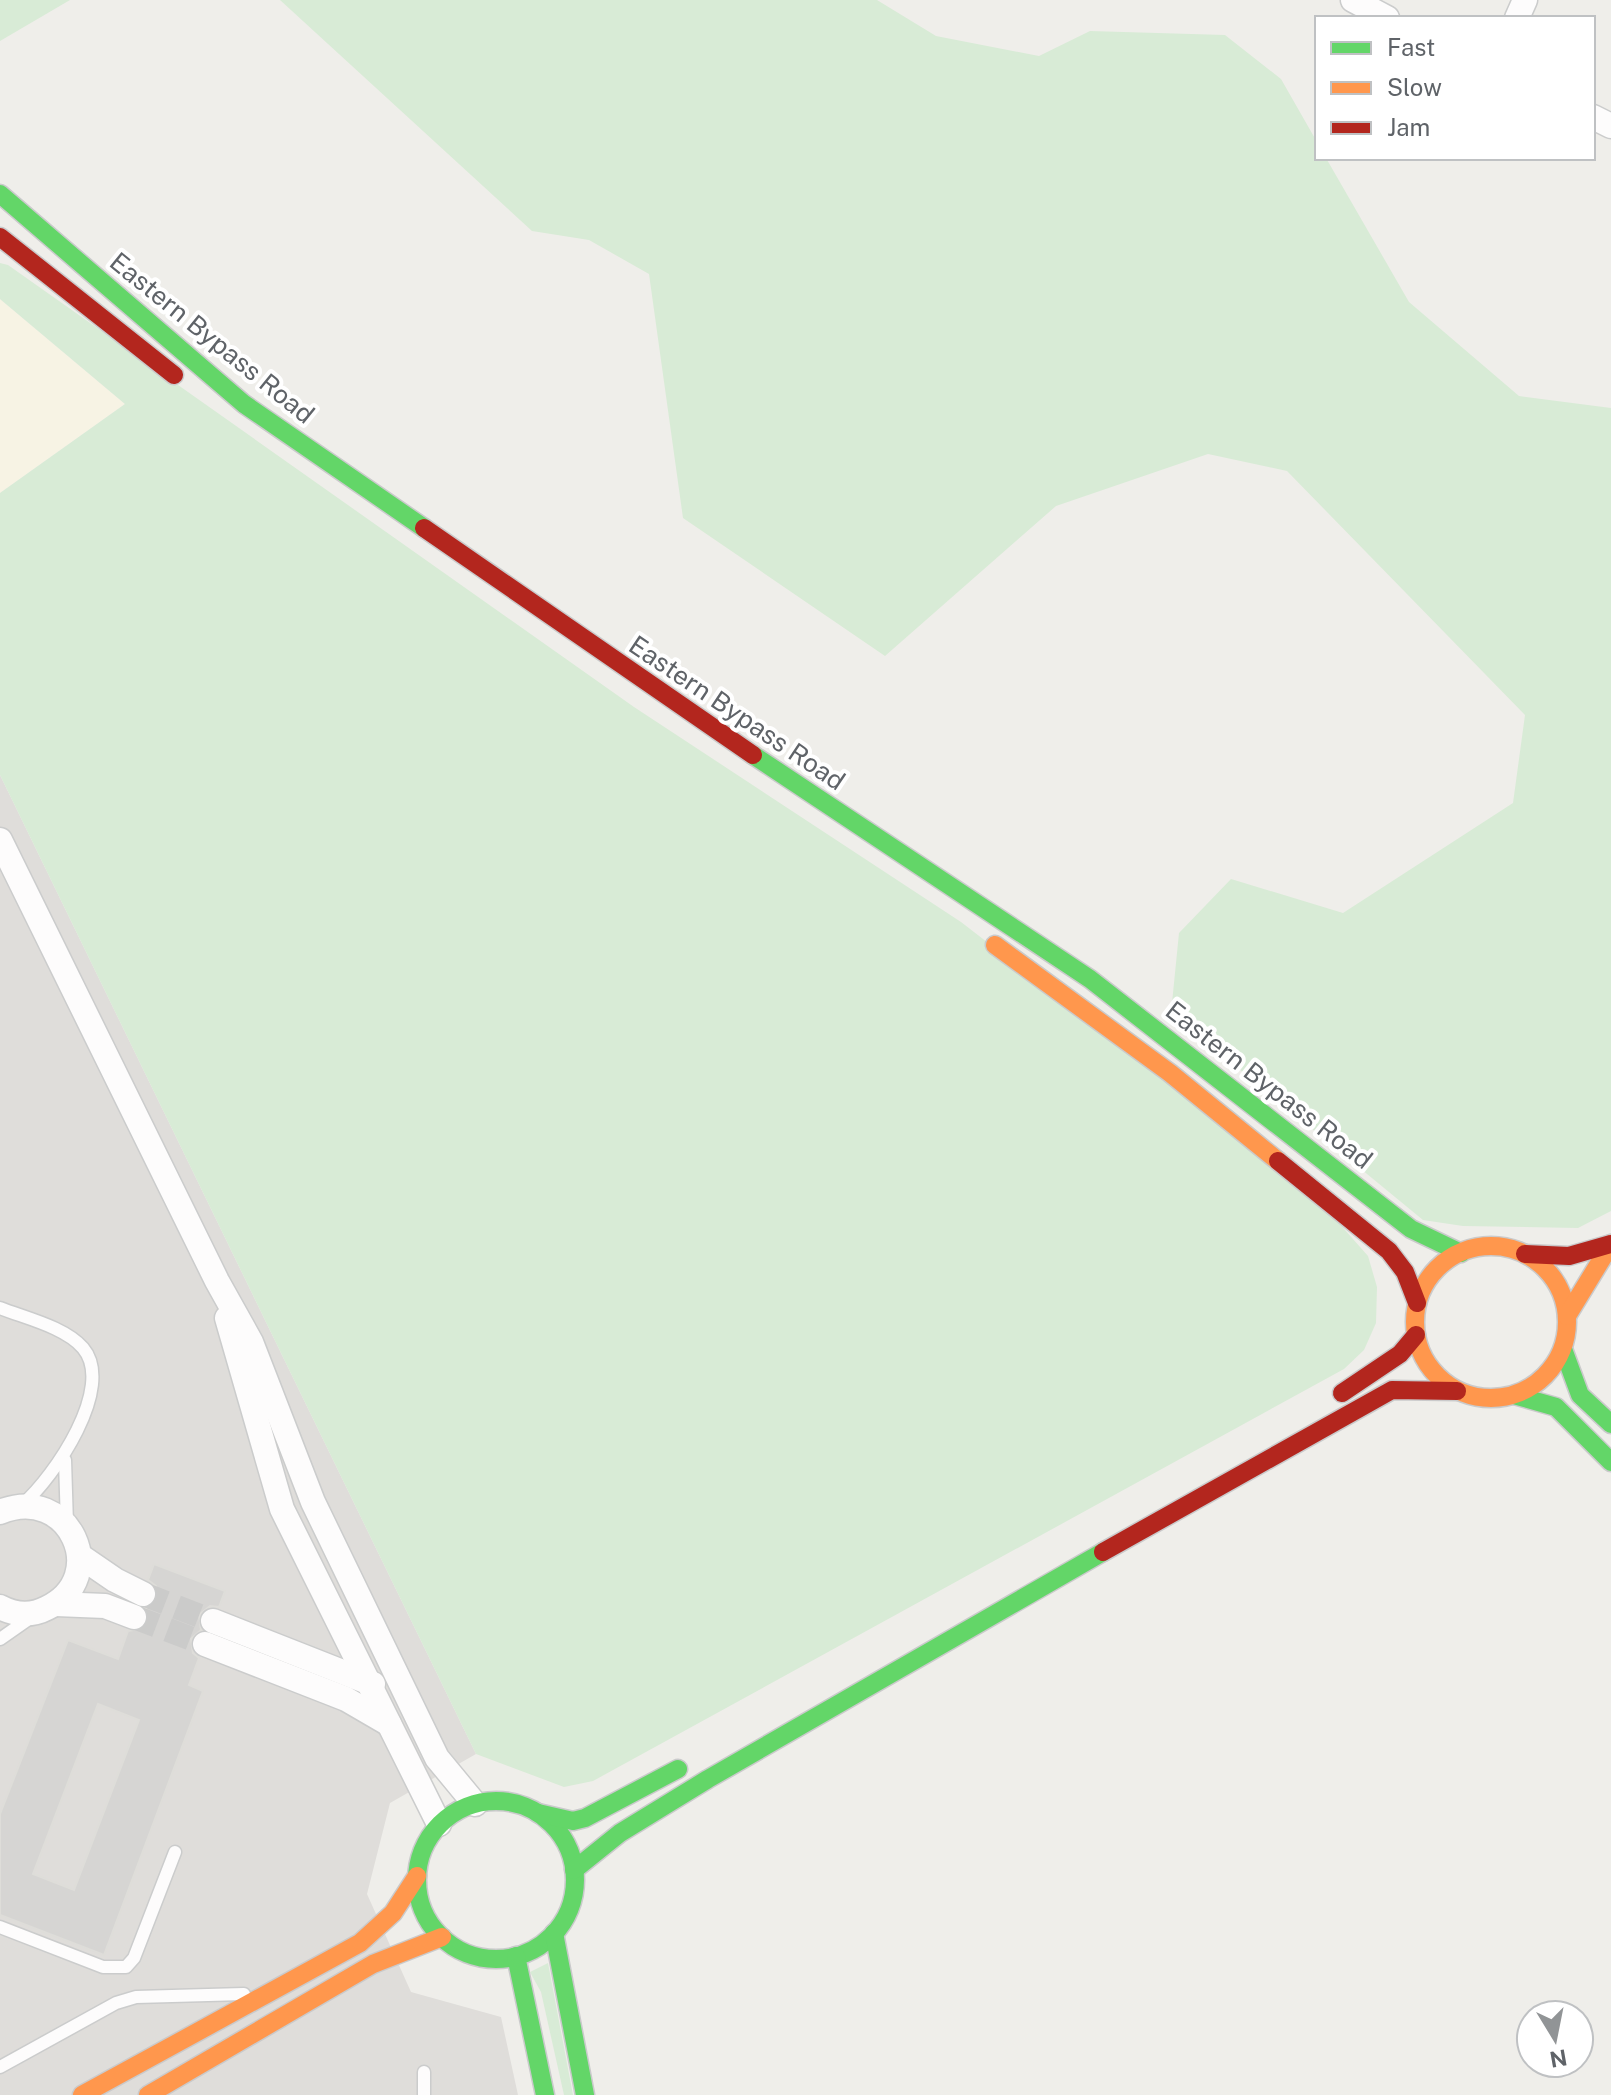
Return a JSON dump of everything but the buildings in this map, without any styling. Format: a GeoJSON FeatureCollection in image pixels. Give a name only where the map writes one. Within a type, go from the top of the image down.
{"type":"FeatureCollection","features":[{"type":"Feature","properties":{"kind":"main road","name":"Eastern Bypass Road"},"geometry":{"type":"LineString","coordinates":[[0,194],[244,404],[813,796],[1090,979],[1411,1229],[1461,1253]]}},
{"type":"Feature","properties":{"kind":"main road","name":"Eastern Bypass Road"},"geometry":{"type":"LineString","coordinates":[[0,237],[100,320],[186,384]]}},
{"type":"Feature","properties":{"kind":"main road","name":"Eastern Bypass Road"},"geometry":{"type":"LineString","coordinates":[[223,411],[260,439]]}},
{"type":"Feature","properties":{"kind":"main road","name":"Eastern Bypass Road"},"geometry":{"type":"LineString","coordinates":[[973,930],[1170,1073],[1389,1251],[1405,1272],[1417,1303]]}},
{"type":"Feature","properties":{"kind":"main road"},"geometry":{"type":"LineString","coordinates":[[1457,1391],[1430,1368],[1416,1335],[1417,1303],[1430,1276],[1461,1253],[1492,1247],[1551,1260],[1576,1259],[1611,1244]]}},
{"type":"Feature","properties":{"kind":"main road"},"geometry":{"type":"LineString","coordinates":[[1567,1316],[1589,1275],[1611,1244]]}},
{"type":"Feature","properties":{"kind":"main road"},"geometry":{"type":"LineString","coordinates":[[1525,1254],[1551,1275],[1562,1294],[1567,1316],[1563,1349],[1580,1395],[1611,1424]]}},
{"type":"Feature","properties":{"kind":"main road"},"geometry":{"type":"LineString","coordinates":[[1332,1398],[1400,1354],[1416,1335]]}},
{"type":"Feature","properties":{"kind":"main road"},"geometry":{"type":"LineString","coordinates":[[1514,1395],[1543,1378],[1563,1349]]}},
{"type":"Feature","properties":{"kind":"main road"},"geometry":{"type":"LineString","coordinates":[[574,1870],[620,1833],[708,1779],[1340,1416],[1392,1390],[1457,1391],[1479,1397],[1514,1395],[1556,1407],[1611,1462]]}},
{"type":"Feature","properties":{"kind":"main road"},"geometry":{"type":"LineString","coordinates":[[82,2095],[360,1943],[389,1921],[403,1904],[417,1876],[424,1847],[439,1824],[475,1804],[510,1803],[573,1821],[585,1818],[692,1761]]}},
{"type":"Feature","properties":{"kind":"main road"},"geometry":{"type":"LineString","coordinates":[[417,1876],[425,1915],[442,1937],[461,1950],[484,1958],[516,1956],[554,1933],[571,1903],[574,1870],[563,1837],[538,1813]]}},
{"type":"Feature","properties":{"kind":"main road"},"geometry":{"type":"LineString","coordinates":[[554,1933],[585,2095]]}},
{"type":"Feature","properties":{"kind":"main road"},"geometry":{"type":"LineString","coordinates":[[148,2095],[373,1964],[442,1937]]}},
{"type":"Feature","properties":{"kind":"main road"},"geometry":{"type":"LineString","coordinates":[[516,1956],[545,2095]]}},
{"type":"Feature","properties":{"kind":"street"},"geometry":{"type":"LineString","coordinates":[[1353,0],[1383,16]]}},
{"type":"Feature","properties":{"kind":"street"},"geometry":{"type":"LineString","coordinates":[[0,840],[217,1281],[244,1327],[313,1502],[437,1758],[475,1804]]}},
{"type":"Feature","properties":{"kind":"street"},"geometry":{"type":"LineString","coordinates":[[217,1281],[282,1509],[439,1824]]}},
{"type":"Feature","properties":{"kind":"street"},"geometry":{"type":"LineString","coordinates":[[11,1509],[49,1511],[67,1525],[75,1537],[80,1556],[78,1574],[70,1591],[48,1608]]}},
{"type":"Feature","properties":{"kind":"street"},"geometry":{"type":"LineString","coordinates":[[80,1556],[115,1580],[143,1594]]}},
{"type":"Feature","properties":{"kind":"street"},"geometry":{"type":"LineString","coordinates":[[0,1607],[23,1614],[48,1608],[105,1606],[134,1617]]}},
{"type":"Feature","properties":{"kind":"street"},"geometry":{"type":"LineString","coordinates":[[213,1621],[368,1681],[411,1704]]}},
{"type":"Feature","properties":{"kind":"street"},"geometry":{"type":"LineString","coordinates":[[205,1644],[346,1699],[391,1725]]}},
{"type":"Feature","properties":{"kind":"lane"},"geometry":{"type":"LineString","coordinates":[[0,1308],[73,1339],[89,1357],[93,1369],[90,1393],[65,1457],[67,1525]]}},
{"type":"Feature","properties":{"kind":"lane"},"geometry":{"type":"LineString","coordinates":[[11,1509],[65,1457]]}},
{"type":"Feature","properties":{"kind":"lane"},"geometry":{"type":"LineString","coordinates":[[0,1639],[48,1608]]}},
{"type":"Feature","properties":{"kind":"lane"},"geometry":{"type":"LineString","coordinates":[[0,1927],[103,1967],[126,1967],[134,1958],[175,1852]]}},
{"type":"Feature","properties":{"kind":"lane"},"geometry":{"type":"LineString","coordinates":[[0,2067],[116,2003],[136,1997],[267,1994]]}},
{"type":"Feature","properties":{"kind":"lane"},"geometry":{"type":"LineString","coordinates":[[424,2072],[424,2095]]}},
{"type":"Feature","properties":{"kind":"shaded area"},"geometry":{"type":"Polygon","coordinates":[[[0,299],[125,404],[0,493],[0,299]]]}},
{"type":"Feature","properties":{"kind":"shaded area"},"geometry":{"type":"Polygon","coordinates":[[[0,775],[476,1754],[390,1803],[367,1894],[411,1992],[501,2017],[518,2095],[0,2095],[0,775]]]}},
{"type":"Feature","properties":{"kind":"green space"},"geometry":{"type":"Polygon","coordinates":[[[0,0],[70,0],[0,41],[0,0]]]}},
{"type":"Feature","properties":{"kind":"green space"},"geometry":{"type":"Polygon","coordinates":[[[280,0],[877,0],[936,36],[1039,56],[1090,31],[1225,35],[1281,79],[1315,138],[1315,160],[1327,160],[1409,302],[1519,396],[1611,408],[1611,1211],[1578,1228],[1463,1226],[1423,1220],[1171,1013],[1179,933],[1231,879],[1343,913],[1513,803],[1525,715],[1287,471],[1208,454],[1056,506],[885,656],[683,518],[649,274],[589,240],[532,231],[280,0]]]}},
{"type":"Feature","properties":{"kind":"green space"},"geometry":{"type":"Polygon","coordinates":[[[0,263],[8,265],[634,707],[961,922],[1314,1195],[1368,1256],[1377,1287],[1376,1323],[1364,1350],[1344,1369],[593,1781],[564,1787],[476,1754],[0,775],[0,493],[125,404],[0,299],[0,263]]]}},
{"type":"Feature","properties":{"kind":"green space"},"geometry":{"type":"Polygon","coordinates":[[[548,1963],[573,2095],[564,2095],[541,1992],[530,1972],[548,1963]]]}},
{"type":"Feature","properties":{"kind":"tunnel"},"geometry":{"type":"LineString","coordinates":[[143,1594],[213,1621]]}},
{"type":"Feature","properties":{"kind":"tunnel"},"geometry":{"type":"LineString","coordinates":[[134,1617],[205,1644]]}},
{"type":"Feature","properties":{"kind":"traffic: fast"},"geometry":{"type":"LineString","coordinates":[[0,194],[244,404],[424,528]]}},
{"type":"Feature","properties":{"kind":"traffic: fast"},"geometry":{"type":"LineString","coordinates":[[753,755],[1090,979],[1411,1229],[1461,1253]]}},
{"type":"Feature","properties":{"kind":"traffic: fast"},"geometry":{"type":"LineString","coordinates":[[1563,1349],[1580,1395],[1611,1424]]}},
{"type":"Feature","properties":{"kind":"traffic: fast"},"geometry":{"type":"LineString","coordinates":[[1514,1395],[1556,1407],[1611,1462]]}},
{"type":"Feature","properties":{"kind":"traffic: fast"},"geometry":{"type":"LineString","coordinates":[[574,1870],[620,1833],[708,1779],[1103,1552]]}},
{"type":"Feature","properties":{"kind":"traffic: fast"},"geometry":{"type":"LineString","coordinates":[[538,1813],[573,1821],[585,1818],[678,1769]]}},
{"type":"Feature","properties":{"kind":"traffic: fast"},"geometry":{"type":"LineString","coordinates":[[496,1801],[526,1807],[552,1824],[569,1850],[575,1880],[569,1910],[552,1936],[526,1953],[496,1959],[466,1953],[440,1936],[423,1910],[417,1880],[423,1850],[440,1824],[466,1807],[496,1801]]}},
{"type":"Feature","properties":{"kind":"traffic: fast"},"geometry":{"type":"LineString","coordinates":[[554,1933],[585,2095]]}},
{"type":"Feature","properties":{"kind":"traffic: fast"},"geometry":{"type":"LineString","coordinates":[[516,1956],[545,2095]]}},
{"type":"Feature","properties":{"kind":"traffic: slow"},"geometry":{"type":"LineString","coordinates":[[995,945],[1170,1073],[1278,1161]]}},
{"type":"Feature","properties":{"kind":"traffic: slow"},"geometry":{"type":"LineString","coordinates":[[1567,1316],[1611,1244]]}},
{"type":"Feature","properties":{"kind":"traffic: slow"},"geometry":{"type":"LineString","coordinates":[[1491,1246],[1520,1252],[1545,1268],[1561,1293],[1567,1322],[1561,1351],[1545,1376],[1520,1392],[1491,1398],[1462,1392],[1437,1376],[1421,1351],[1415,1322],[1421,1293],[1437,1268],[1462,1252],[1491,1246]]}},
{"type":"Feature","properties":{"kind":"traffic: slow"},"geometry":{"type":"LineString","coordinates":[[82,2095],[360,1943],[393,1913],[417,1876]]}},
{"type":"Feature","properties":{"kind":"traffic: slow"},"geometry":{"type":"LineString","coordinates":[[148,2095],[373,1964],[442,1937]]}},
{"type":"Feature","properties":{"kind":"traffic: jam"},"geometry":{"type":"LineString","coordinates":[[0,237],[174,375]]}},
{"type":"Feature","properties":{"kind":"traffic: jam"},"geometry":{"type":"LineString","coordinates":[[424,528],[753,755]]}},
{"type":"Feature","properties":{"kind":"traffic: jam"},"geometry":{"type":"LineString","coordinates":[[1278,1161],[1389,1251],[1405,1272],[1417,1303]]}},
{"type":"Feature","properties":{"kind":"traffic: jam"},"geometry":{"type":"LineString","coordinates":[[1525,1254],[1569,1256],[1611,1244]]}},
{"type":"Feature","properties":{"kind":"traffic: jam"},"geometry":{"type":"LineString","coordinates":[[1342,1393],[1400,1354],[1416,1335]]}},
{"type":"Feature","properties":{"kind":"traffic: jam"},"geometry":{"type":"LineString","coordinates":[[1103,1552],[1392,1390],[1457,1391]]}}]}
